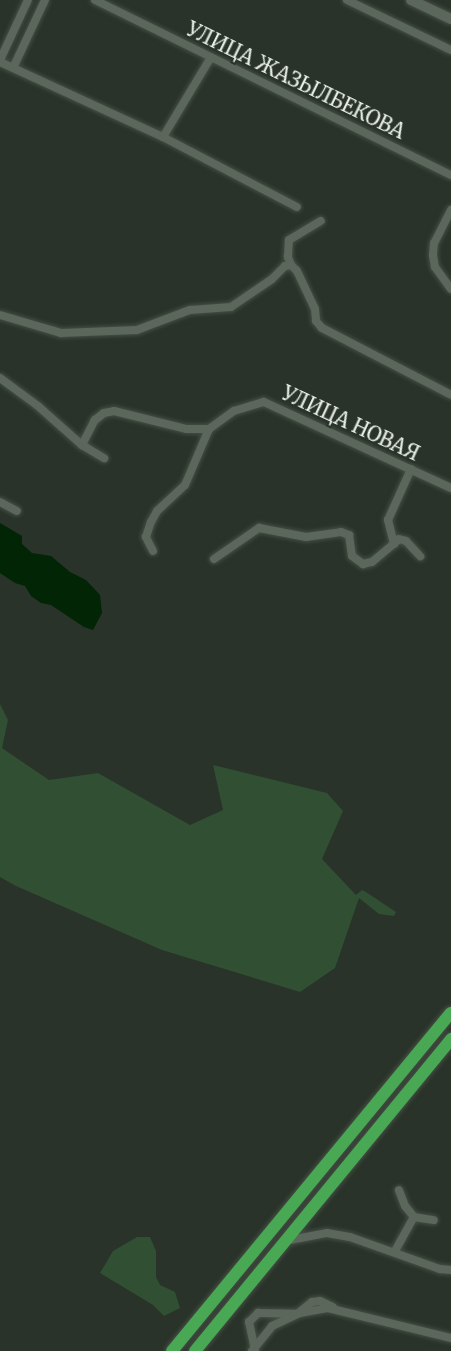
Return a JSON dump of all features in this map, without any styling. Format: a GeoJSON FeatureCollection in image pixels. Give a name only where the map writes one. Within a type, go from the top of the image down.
{"type":"FeatureCollection","features":[{"type":"Feature","properties":{"kind":"highway"},"geometry":{"type":"LineString","coordinates":[[172,1351],[451,1013]]}},
{"type":"Feature","properties":{"kind":"highway"},"geometry":{"type":"LineString","coordinates":[[195,1351],[451,1039]]}},
{"type":"Feature","properties":{"kind":"main road"},"geometry":{"type":"LineString","coordinates":[[411,0],[451,19]]}},
{"type":"Feature","properties":{"kind":"street"},"geometry":{"type":"LineString","coordinates":[[28,0],[0,61],[163,137],[297,207]]}},
{"type":"Feature","properties":{"kind":"street"},"geometry":{"type":"LineString","coordinates":[[13,68],[45,0]]}},
{"type":"Feature","properties":{"kind":"street","name":"УЛИЦА ЖАЗЫЛБЕКОВА"},"geometry":{"type":"LineString","coordinates":[[95,0],[451,174]]}},
{"type":"Feature","properties":{"kind":"street"},"geometry":{"type":"LineString","coordinates":[[347,0],[451,50]]}},
{"type":"Feature","properties":{"kind":"street"},"geometry":{"type":"LineString","coordinates":[[18,22],[32,29]]}},
{"type":"Feature","properties":{"kind":"street"},"geometry":{"type":"LineString","coordinates":[[163,137],[212,57]]}},
{"type":"Feature","properties":{"kind":"street"},"geometry":{"type":"LineString","coordinates":[[451,210],[434,243],[435,267],[451,289]]}},
{"type":"Feature","properties":{"kind":"street"},"geometry":{"type":"LineString","coordinates":[[321,222],[289,240],[288,257],[315,309],[316,321],[322,328],[451,395]]}},
{"type":"Feature","properties":{"kind":"street"},"geometry":{"type":"LineString","coordinates":[[0,315],[61,333],[137,330],[190,310],[231,307],[272,279],[283,267],[291,265]]}},
{"type":"Feature","properties":{"kind":"street"},"geometry":{"type":"LineString","coordinates":[[0,378],[46,412],[82,446],[104,458]]}},
{"type":"Feature","properties":{"kind":"street","name":"УЛИЦА НОВАЯ"},"geometry":{"type":"LineString","coordinates":[[208,429],[234,411],[254,404],[270,403],[451,488]]}},
{"type":"Feature","properties":{"kind":"street"},"geometry":{"type":"LineString","coordinates":[[82,446],[99,415],[114,411],[187,429],[208,429],[185,485],[157,511],[151,522],[146,537],[153,551]]}},
{"type":"Feature","properties":{"kind":"street"},"geometry":{"type":"LineString","coordinates":[[394,544],[388,520],[411,469]]}},
{"type":"Feature","properties":{"kind":"street"},"geometry":{"type":"LineString","coordinates":[[0,502],[17,511]]}},
{"type":"Feature","properties":{"kind":"street"},"geometry":{"type":"LineString","coordinates":[[214,559],[259,528],[306,537],[341,532],[349,535],[352,556],[363,564],[372,562],[399,539],[406,541],[420,555]]}},
{"type":"Feature","properties":{"kind":"street"},"geometry":{"type":"LineString","coordinates":[[399,1190],[414,1217]]}},
{"type":"Feature","properties":{"kind":"street"},"geometry":{"type":"LineString","coordinates":[[395,1251],[414,1217]]}},
{"type":"Feature","properties":{"kind":"street"},"geometry":{"type":"LineString","coordinates":[[414,1217],[434,1220]]}},
{"type":"Feature","properties":{"kind":"street"},"geometry":{"type":"LineString","coordinates":[[284,1241],[327,1233],[350,1237],[395,1251],[440,1269],[451,1270]]}},
{"type":"Feature","properties":{"kind":"street"},"geometry":{"type":"LineString","coordinates":[[254,1350],[272,1326],[297,1314],[315,1309],[337,1310],[451,1338]]}},
{"type":"Feature","properties":{"kind":"street"},"geometry":{"type":"LineString","coordinates":[[254,1350],[249,1322],[253,1316],[258,1313],[297,1314]]}},
{"type":"Feature","properties":{"kind":"shaded area"},"geometry":{"type":"Polygon","coordinates":[[[0,523],[22,536],[22,544],[32,553],[51,556],[70,572],[86,580],[100,595],[102,613],[93,630],[84,627],[51,605],[41,603],[31,596],[25,586],[15,583],[0,573],[0,523]]]}},
{"type":"Feature","properties":{"kind":"shaded area"},"geometry":{"type":"Polygon","coordinates":[[[0,704],[8,720],[2,748],[49,780],[98,773],[190,825],[223,810],[213,765],[327,793],[343,811],[322,859],[356,895],[362,890],[366,892],[396,912],[394,916],[379,914],[359,898],[335,968],[300,992],[162,950],[16,886],[0,877],[0,704]]]}},
{"type":"Feature","properties":{"kind":"shaded area"},"geometry":{"type":"Polygon","coordinates":[[[137,1237],[150,1237],[156,1251],[156,1277],[160,1285],[175,1292],[180,1308],[164,1316],[153,1305],[100,1273],[113,1251],[137,1237]]]}}]}
